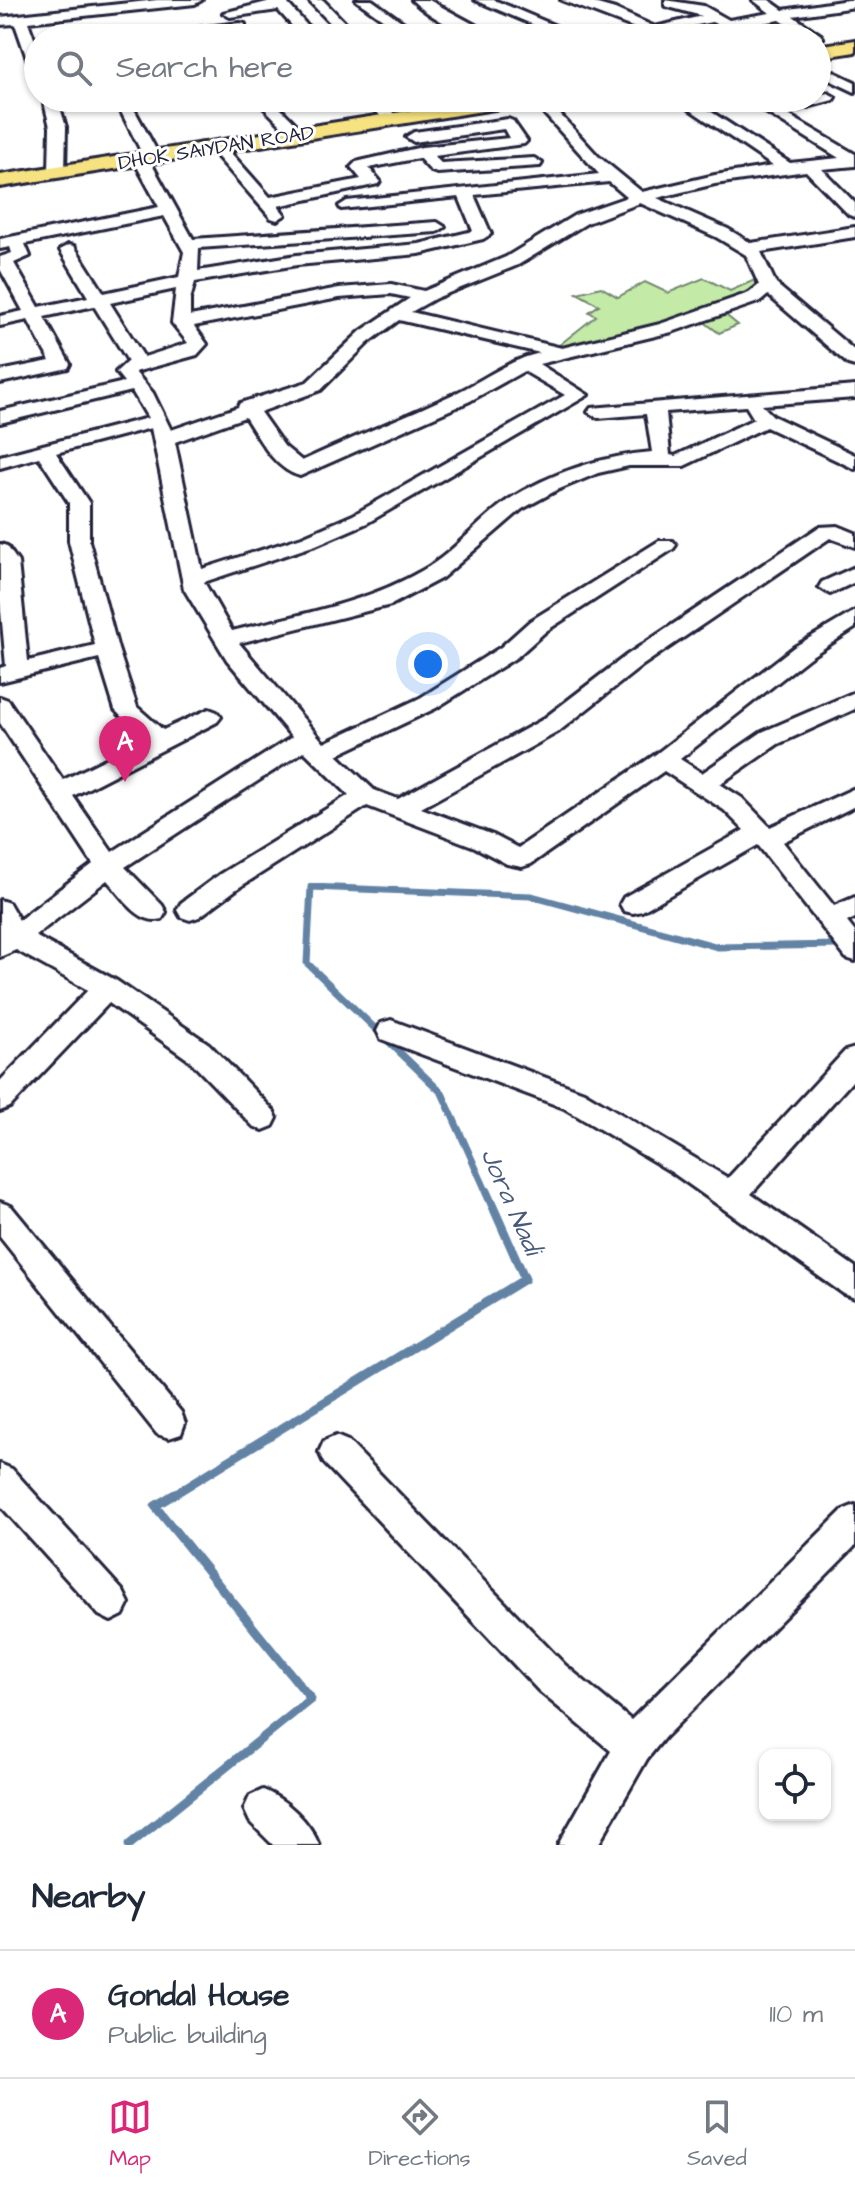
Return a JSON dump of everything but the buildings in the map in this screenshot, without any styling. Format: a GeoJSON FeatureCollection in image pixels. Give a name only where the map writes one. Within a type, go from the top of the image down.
{"type":"FeatureCollection","features":[{"type":"Feature","properties":{"kind":"main road"},"geometry":{"type":"LineString","coordinates":[[831,45],[855,46]]}},
{"type":"Feature","properties":{"kind":"main road","name":"DHOK SAIYDAN ROAD"},"geometry":{"type":"LineString","coordinates":[[0,181],[391,119],[418,112]]}},
{"type":"Feature","properties":{"kind":"street"},"geometry":{"type":"LineString","coordinates":[[0,21],[195,0]]}},
{"type":"Feature","properties":{"kind":"street"},"geometry":{"type":"LineString","coordinates":[[237,24],[227,6],[302,0]]}},
{"type":"Feature","properties":{"kind":"street"},"geometry":{"type":"LineString","coordinates":[[315,0],[339,24]]}},
{"type":"Feature","properties":{"kind":"street"},"geometry":{"type":"LineString","coordinates":[[363,0],[398,24]]}},
{"type":"Feature","properties":{"kind":"street"},"geometry":{"type":"LineString","coordinates":[[419,0],[459,24]]}},
{"type":"Feature","properties":{"kind":"street"},"geometry":{"type":"LineString","coordinates":[[482,0],[542,24]]}},
{"type":"Feature","properties":{"kind":"street"},"geometry":{"type":"LineString","coordinates":[[568,0],[638,24]]}},
{"type":"Feature","properties":{"kind":"street"},"geometry":{"type":"LineString","coordinates":[[672,0],[670,3],[699,9],[725,24]]}},
{"type":"Feature","properties":{"kind":"street"},"geometry":{"type":"LineString","coordinates":[[760,0],[794,24]]}},
{"type":"Feature","properties":{"kind":"street"},"geometry":{"type":"LineString","coordinates":[[282,3],[299,24]]}},
{"type":"Feature","properties":{"kind":"street"},"geometry":{"type":"LineString","coordinates":[[732,24],[855,3]]}},
{"type":"Feature","properties":{"kind":"street"},"geometry":{"type":"LineString","coordinates":[[620,16],[632,6]]}},
{"type":"Feature","properties":{"kind":"street"},"geometry":{"type":"LineString","coordinates":[[685,24],[713,18]]}},
{"type":"Feature","properties":{"kind":"street"},"geometry":{"type":"LineString","coordinates":[[21,21],[24,28]]}},
{"type":"Feature","properties":{"kind":"street"},"geometry":{"type":"LineString","coordinates":[[831,75],[855,88]]}},
{"type":"Feature","properties":{"kind":"street"},"geometry":{"type":"LineString","coordinates":[[54,112],[58,127],[57,172]]}},
{"type":"Feature","properties":{"kind":"street"},"geometry":{"type":"LineString","coordinates":[[0,417],[136,374],[198,348],[181,323],[181,298],[192,252],[127,112]]}},
{"type":"Feature","properties":{"kind":"street"},"geometry":{"type":"LineString","coordinates":[[275,112],[298,134]]}},
{"type":"Feature","properties":{"kind":"street"},"geometry":{"type":"LineString","coordinates":[[384,112],[391,119]]}},
{"type":"Feature","properties":{"kind":"street"},"geometry":{"type":"LineString","coordinates":[[550,112],[613,177],[641,198],[722,233],[748,249],[760,262],[768,286],[855,360]]}},
{"type":"Feature","properties":{"kind":"street"},"geometry":{"type":"LineString","coordinates":[[704,112],[787,168]]}},
{"type":"Feature","properties":{"kind":"street"},"geometry":{"type":"LineString","coordinates":[[775,112],[855,161]]}},
{"type":"Feature","properties":{"kind":"street"},"geometry":{"type":"LineString","coordinates":[[217,147],[272,209],[370,182],[374,179],[360,166],[418,145],[508,124],[519,141],[418,145]]}},
{"type":"Feature","properties":{"kind":"street"},"geometry":{"type":"LineString","coordinates":[[418,145],[437,168],[534,163]]}},
{"type":"Feature","properties":{"kind":"street"},"geometry":{"type":"LineString","coordinates":[[0,462],[44,450],[225,419],[247,407],[314,386],[332,372],[364,337],[425,296],[504,265],[576,221],[641,198],[720,178],[855,161]]}},
{"type":"Feature","properties":{"kind":"street"},"geometry":{"type":"LineString","coordinates":[[809,165],[855,212]]}},
{"type":"Feature","properties":{"kind":"street"},"geometry":{"type":"LineString","coordinates":[[347,206],[421,193],[465,192],[613,177]]}},
{"type":"Feature","properties":{"kind":"street"},"geometry":{"type":"LineString","coordinates":[[0,321],[188,279],[297,260],[419,249],[483,234],[465,192]]}},
{"type":"Feature","properties":{"kind":"street"},"geometry":{"type":"LineString","coordinates":[[8,242],[171,210]]}},
{"type":"Feature","properties":{"kind":"street"},"geometry":{"type":"LineString","coordinates":[[189,244],[437,227]]}},
{"type":"Feature","properties":{"kind":"street"},"geometry":{"type":"LineString","coordinates":[[748,249],[855,232]]}},
{"type":"Feature","properties":{"kind":"street"},"geometry":{"type":"LineString","coordinates":[[0,377],[61,364],[4,261],[21,256],[8,242]]}},
{"type":"Feature","properties":{"kind":"street"},"geometry":{"type":"LineString","coordinates":[[68,250],[100,299],[162,430],[195,589],[225,640],[314,746],[365,796],[522,858],[664,760],[802,652],[855,618]]}},
{"type":"Feature","properties":{"kind":"street"},"geometry":{"type":"LineString","coordinates":[[247,407],[277,450],[300,470],[378,432],[463,397],[525,364],[558,352],[666,328],[755,297],[768,286]]}},
{"type":"Feature","properties":{"kind":"street"},"geometry":{"type":"LineString","coordinates":[[181,323],[339,293],[391,289],[425,296]]}},
{"type":"Feature","properties":{"kind":"street"},"geometry":{"type":"LineString","coordinates":[[397,314],[558,352]]}},
{"type":"Feature","properties":{"kind":"street"},"geometry":{"type":"LineString","coordinates":[[829,340],[855,332]]}},
{"type":"Feature","properties":{"kind":"street"},"geometry":{"type":"LineString","coordinates":[[194,578],[309,541],[360,519],[579,395],[525,364]]}},
{"type":"Feature","properties":{"kind":"street"},"geometry":{"type":"LineString","coordinates":[[598,412],[855,392]]}},
{"type":"Feature","properties":{"kind":"street"},"geometry":{"type":"LineString","coordinates":[[745,400],[766,420],[855,463]]}},
{"type":"Feature","properties":{"kind":"street"},"geometry":{"type":"LineString","coordinates":[[657,407],[655,421],[662,452],[658,458]]}},
{"type":"Feature","properties":{"kind":"street"},"geometry":{"type":"LineString","coordinates":[[225,640],[383,600],[434,573],[515,505],[550,486],[591,469],[658,458],[677,462],[766,420]]}},
{"type":"Feature","properties":{"kind":"street"},"geometry":{"type":"LineString","coordinates":[[44,450],[79,503],[79,541],[107,649],[127,710],[161,742]]}},
{"type":"Feature","properties":{"kind":"street"},"geometry":{"type":"LineString","coordinates":[[399,809],[550,726],[635,660],[826,531],[838,532],[855,541]]}},
{"type":"Feature","properties":{"kind":"street"},"geometry":{"type":"LineString","coordinates":[[8,942],[108,866],[314,746],[428,703],[509,652],[538,626],[666,545]]}},
{"type":"Feature","properties":{"kind":"street"},"geometry":{"type":"LineString","coordinates":[[0,550],[7,562],[9,673],[107,649]]}},
{"type":"Feature","properties":{"kind":"street"},"geometry":{"type":"LineString","coordinates":[[830,587],[855,573]]}},
{"type":"Feature","properties":{"kind":"street"},"geometry":{"type":"LineString","coordinates":[[703,784],[770,738],[855,700]]}},
{"type":"Feature","properties":{"kind":"street"},"geometry":{"type":"LineString","coordinates":[[0,705],[108,866],[153,912]]}},
{"type":"Feature","properties":{"kind":"street"},"geometry":{"type":"LineString","coordinates":[[58,793],[209,717]]}},
{"type":"Feature","properties":{"kind":"street"},"geometry":{"type":"LineString","coordinates":[[664,760],[733,804],[843,912],[855,951]]}},
{"type":"Feature","properties":{"kind":"street"},"geometry":{"type":"LineString","coordinates":[[190,910],[229,881],[365,796]]}},
{"type":"Feature","properties":{"kind":"street"},"geometry":{"type":"LineString","coordinates":[[633,904],[764,836],[855,796]]}},
{"type":"Feature","properties":{"kind":"street"},"geometry":{"type":"LineString","coordinates":[[0,910],[8,942]]}},
{"type":"Feature","properties":{"kind":"street"},"geometry":{"type":"LineString","coordinates":[[8,942],[107,988],[199,1052],[263,1118]]}},
{"type":"Feature","properties":{"kind":"street"},"geometry":{"type":"LineString","coordinates":[[0,1099],[107,988]]}},
{"type":"Feature","properties":{"kind":"street"},"geometry":{"type":"LineString","coordinates":[[391,1031],[574,1100],[732,1194],[855,1284]]}},
{"type":"Feature","properties":{"kind":"street"},"geometry":{"type":"LineString","coordinates":[[732,1194],[855,1059]]}},
{"type":"Feature","properties":{"kind":"street"},"geometry":{"type":"LineString","coordinates":[[0,1215],[169,1423]]}},
{"type":"Feature","properties":{"kind":"street"},"geometry":{"type":"LineString","coordinates":[[336,1452],[552,1678],[634,1746]]}},
{"type":"Feature","properties":{"kind":"street"},"geometry":{"type":"LineString","coordinates":[[0,1480],[111,1603]]}},
{"type":"Feature","properties":{"kind":"street"},"geometry":{"type":"LineString","coordinates":[[577,1845],[634,1746],[651,1725],[855,1522]]}},
{"type":"Feature","properties":{"kind":"street"},"geometry":{"type":"LineString","coordinates":[[263,1809],[300,1845]]}},
{"type":"Feature","properties":{"kind":"green space"},"geometry":{"type":"Polygon","coordinates":[[[704,278],[730,291],[755,280],[764,290],[722,312],[738,325],[719,333],[699,318],[611,346],[575,349],[558,346],[596,316],[589,312],[599,305],[577,293],[601,287],[618,297],[645,282],[668,293],[704,278]]]}},
{"type":"Feature","properties":{"kind":"waterway","name":"Jora Nadi"},"geometry":{"type":"LineString","coordinates":[[487,1193],[442,1093],[307,963],[311,887],[531,896],[718,947],[839,945],[855,940]]}},
{"type":"Feature","properties":{"kind":"waterway","name":"Jora Nadi"},"geometry":{"type":"LineString","coordinates":[[129,1845],[311,1699],[155,1506],[525,1279],[486,1191]]}},
{"type":"Feature","properties":{"kind":"place","name":"Gondal House"},"geometry":{"type":"Point","coordinates":[125,782]}}]}
